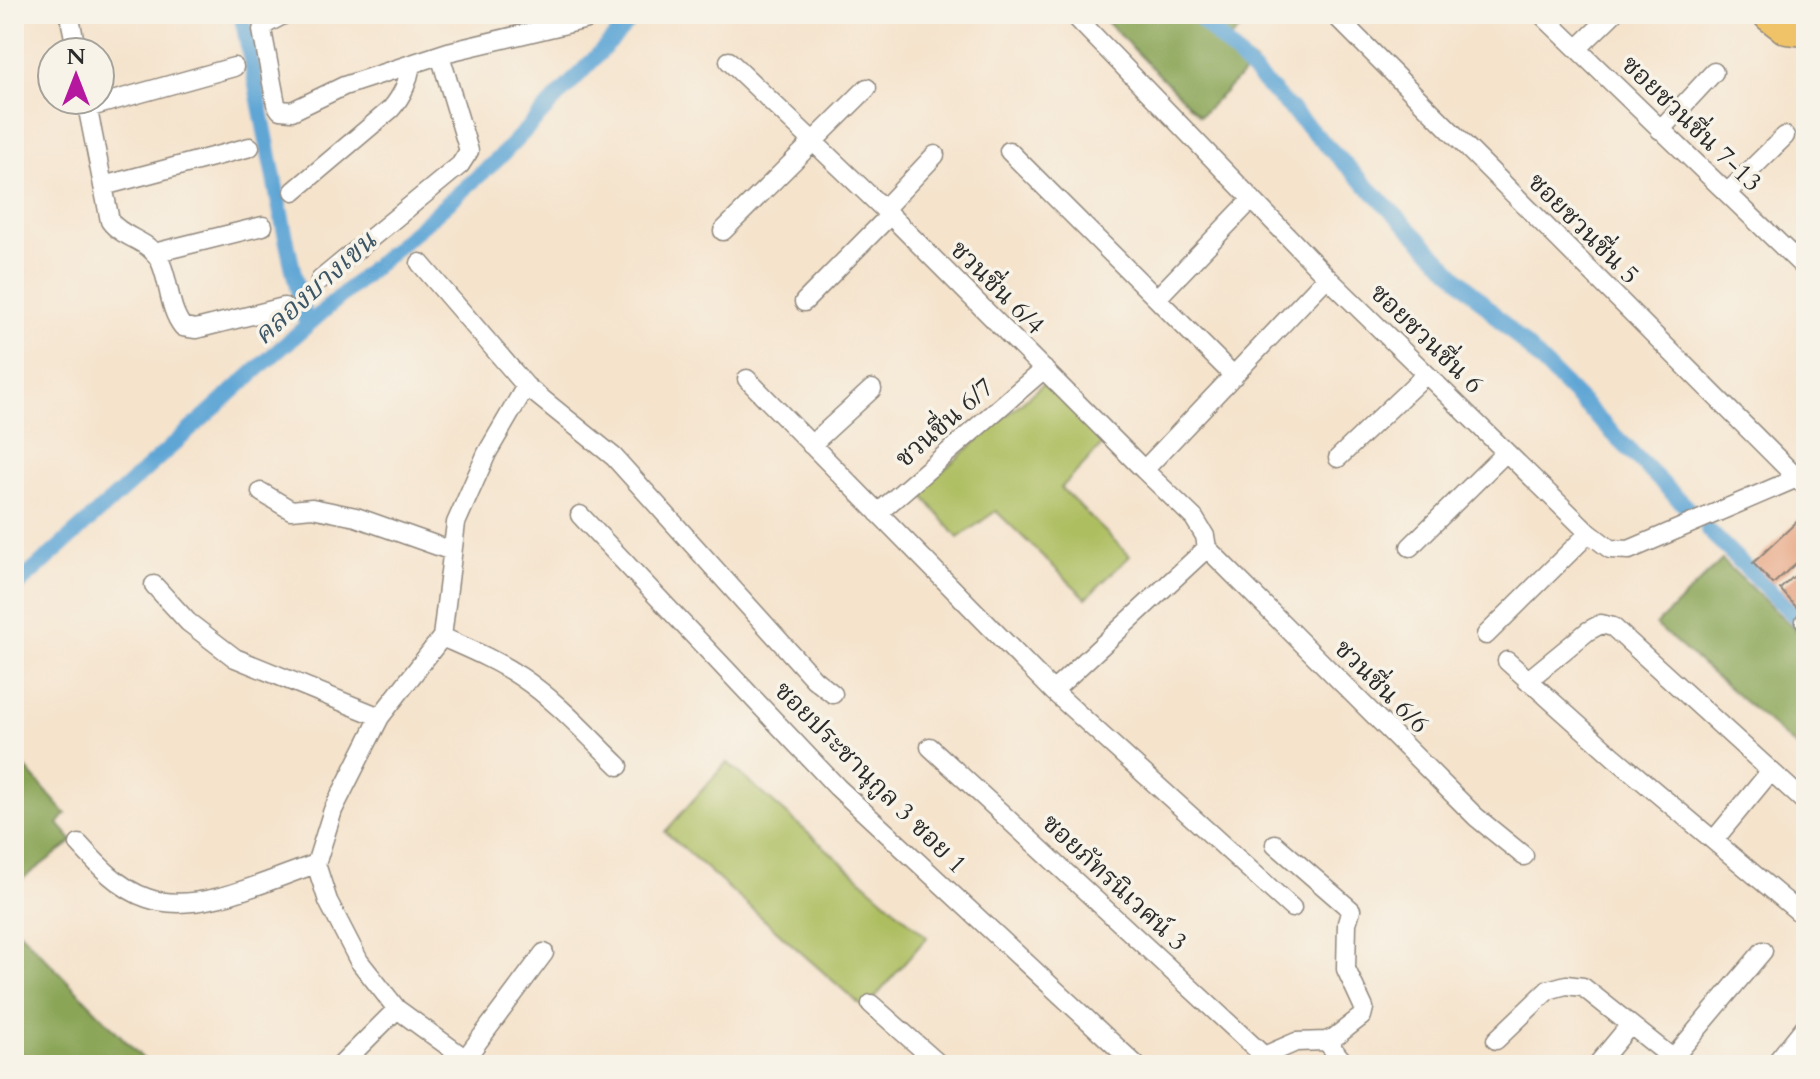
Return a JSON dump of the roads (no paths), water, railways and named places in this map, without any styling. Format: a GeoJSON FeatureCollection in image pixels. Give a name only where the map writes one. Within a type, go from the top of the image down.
{"type":"FeatureCollection","features":[{"type":"Feature","properties":{"kind":"highway"},"geometry":{"type":"LineString","coordinates":[[1770,14],[1787,27],[1806,29]]}},
{"type":"Feature","properties":{"kind":"street"},"geometry":{"type":"LineString","coordinates":[[69,14],[74,36]]}},
{"type":"Feature","properties":{"kind":"street"},"geometry":{"type":"LineString","coordinates":[[285,14],[266,24],[262,30],[276,104],[280,110],[292,111],[344,86],[411,64],[599,14]]}},
{"type":"Feature","properties":{"kind":"street","name":"ซอยชวนชื่น 6"},"geometry":{"type":"LineString","coordinates":[[1073,14],[1327,277],[1589,533],[1610,549],[1629,550],[1802,483]]}},
{"type":"Feature","properties":{"kind":"street","name":"ซอยชวนชื่น 5"},"geometry":{"type":"LineString","coordinates":[[1334,14],[1802,483]]}},
{"type":"Feature","properties":{"kind":"street","name":"ซอยชวนชื่น 7-13"},"geometry":{"type":"LineString","coordinates":[[1541,14],[1727,193],[1803,260]]}},
{"type":"Feature","properties":{"kind":"street"},"geometry":{"type":"LineString","coordinates":[[1578,48],[1613,14]]}},
{"type":"Feature","properties":{"kind":"street"},"geometry":{"type":"LineString","coordinates":[[320,280],[460,165],[469,151],[440,55]]}},
{"type":"Feature","properties":{"kind":"street","name":"ชวนชื่น 6/4"},"geometry":{"type":"LineString","coordinates":[[729,61],[887,212],[1201,526],[1207,548]]}},
{"type":"Feature","properties":{"kind":"street"},"geometry":{"type":"LineString","coordinates":[[294,191],[391,109],[408,82],[411,64]]}},
{"type":"Feature","properties":{"kind":"street"},"geometry":{"type":"LineString","coordinates":[[116,97],[234,67]]}},
{"type":"Feature","properties":{"kind":"street"},"geometry":{"type":"LineString","coordinates":[[1660,130],[1714,72]]}},
{"type":"Feature","properties":{"kind":"street"},"geometry":{"type":"LineString","coordinates":[[723,231],[867,88]]}},
{"type":"Feature","properties":{"kind":"street"},"geometry":{"type":"LineString","coordinates":[[89,116],[110,221],[117,231],[135,238],[159,259],[176,319],[183,327],[196,329],[284,307]]}},
{"type":"Feature","properties":{"kind":"street"},"geometry":{"type":"LineString","coordinates":[[1727,193],[1785,136]]}},
{"type":"Feature","properties":{"kind":"street"},"geometry":{"type":"LineString","coordinates":[[103,186],[250,147]]}},
{"type":"Feature","properties":{"kind":"street"},"geometry":{"type":"LineString","coordinates":[[1009,151],[1234,376]]}},
{"type":"Feature","properties":{"kind":"street"},"geometry":{"type":"LineString","coordinates":[[804,302],[935,155]]}},
{"type":"Feature","properties":{"kind":"street"},"geometry":{"type":"LineString","coordinates":[[1158,297],[1252,199]]}},
{"type":"Feature","properties":{"kind":"street"},"geometry":{"type":"LineString","coordinates":[[154,253],[263,226]]}},
{"type":"Feature","properties":{"kind":"street"},"geometry":{"type":"LineString","coordinates":[[420,263],[526,386],[614,457],[814,679],[833,694]]}},
{"type":"Feature","properties":{"kind":"street"},"geometry":{"type":"LineString","coordinates":[[1144,470],[1327,277]]}},
{"type":"Feature","properties":{"kind":"street","name":"ชวนชื่น 6/7"},"geometry":{"type":"LineString","coordinates":[[878,513],[1044,369]]}},
{"type":"Feature","properties":{"kind":"street"},"geometry":{"type":"LineString","coordinates":[[1338,458],[1426,374]]}},
{"type":"Feature","properties":{"kind":"street"},"geometry":{"type":"LineString","coordinates":[[747,379],[1053,691],[1292,908]]}},
{"type":"Feature","properties":{"kind":"street"},"geometry":{"type":"LineString","coordinates":[[526,386],[487,453],[456,523],[442,637],[380,717],[333,810],[316,864],[328,901],[359,961],[397,1009],[470,1062],[544,953]]}},
{"type":"Feature","properties":{"kind":"street"},"geometry":{"type":"LineString","coordinates":[[811,445],[872,389]]}},
{"type":"Feature","properties":{"kind":"street"},"geometry":{"type":"LineString","coordinates":[[1410,547],[1506,452]]}},
{"type":"Feature","properties":{"kind":"street"},"geometry":{"type":"LineString","coordinates":[[261,492],[291,510],[312,508],[356,517],[452,551]]}},
{"type":"Feature","properties":{"kind":"street","name":"ซอยประชานุกูล 3 ซอย 1"},"geometry":{"type":"LineString","coordinates":[[580,515],[837,787],[1136,1065]]}},
{"type":"Feature","properties":{"kind":"street"},"geometry":{"type":"LineString","coordinates":[[1486,635],[1589,533]]}},
{"type":"Feature","properties":{"kind":"street"},"geometry":{"type":"LineString","coordinates":[[1053,691],[1207,548]]}},
{"type":"Feature","properties":{"kind":"street","name":"ชวนชื่น 6/6"},"geometry":{"type":"LineString","coordinates":[[1207,548],[1476,817],[1524,856]]}},
{"type":"Feature","properties":{"kind":"street"},"geometry":{"type":"LineString","coordinates":[[154,585],[188,622],[235,658],[380,717]]}},
{"type":"Feature","properties":{"kind":"street"},"geometry":{"type":"LineString","coordinates":[[1527,681],[1588,631],[1601,624],[1613,627],[1806,803]]}},
{"type":"Feature","properties":{"kind":"street"},"geometry":{"type":"LineString","coordinates":[[442,637],[521,677],[552,701],[619,766]]}},
{"type":"Feature","properties":{"kind":"street"},"geometry":{"type":"LineString","coordinates":[[1507,661],[1614,757],[1806,918]]}},
{"type":"Feature","properties":{"kind":"street","name":"ซอยภัทรนิเวศน์ 3"},"geometry":{"type":"LineString","coordinates":[[930,747],[1258,1061]]}},
{"type":"Feature","properties":{"kind":"street"},"geometry":{"type":"LineString","coordinates":[[1714,840],[1770,772]]}},
{"type":"Feature","properties":{"kind":"street"},"geometry":{"type":"LineString","coordinates":[[79,844],[99,866],[130,890],[168,904],[203,901],[316,864]]}},
{"type":"Feature","properties":{"kind":"street"},"geometry":{"type":"LineString","coordinates":[[1258,1061],[1296,1042],[1326,1041],[1352,1026],[1362,1016],[1364,1008],[1346,969],[1346,937],[1351,910],[1275,844]]}},
{"type":"Feature","properties":{"kind":"street"},"geometry":{"type":"LineString","coordinates":[[1496,1040],[1548,990],[1566,985],[1583,987],[1677,1062],[1763,951]]}},
{"type":"Feature","properties":{"kind":"street"},"geometry":{"type":"LineString","coordinates":[[871,1004],[940,1065]]}},
{"type":"Feature","properties":{"kind":"street"},"geometry":{"type":"LineString","coordinates":[[341,1065],[397,1009]]}},
{"type":"Feature","properties":{"kind":"street"},"geometry":{"type":"LineString","coordinates":[[1597,1065],[1630,1025]]}},
{"type":"Feature","properties":{"kind":"street"},"geometry":{"type":"LineString","coordinates":[[1774,1065],[1806,1025]]}},
{"type":"Feature","properties":{"kind":"street"},"geometry":{"type":"LineString","coordinates":[[1326,1041],[1346,1065]]}},
{"type":"Feature","properties":{"kind":"waterway"},"geometry":{"type":"LineString","coordinates":[[241,14],[288,248],[307,326]]}},
{"type":"Feature","properties":{"kind":"waterway","name":"คลองบางเขน"},"geometry":{"type":"LineString","coordinates":[[14,588],[272,356],[497,160],[637,14]]}},
{"type":"Feature","properties":{"kind":"waterway"},"geometry":{"type":"LineString","coordinates":[[1196,14],[1689,510]]}},
{"type":"Feature","properties":{"kind":"waterway"},"geometry":{"type":"LineString","coordinates":[[1708,530],[1806,627]]}}]}
